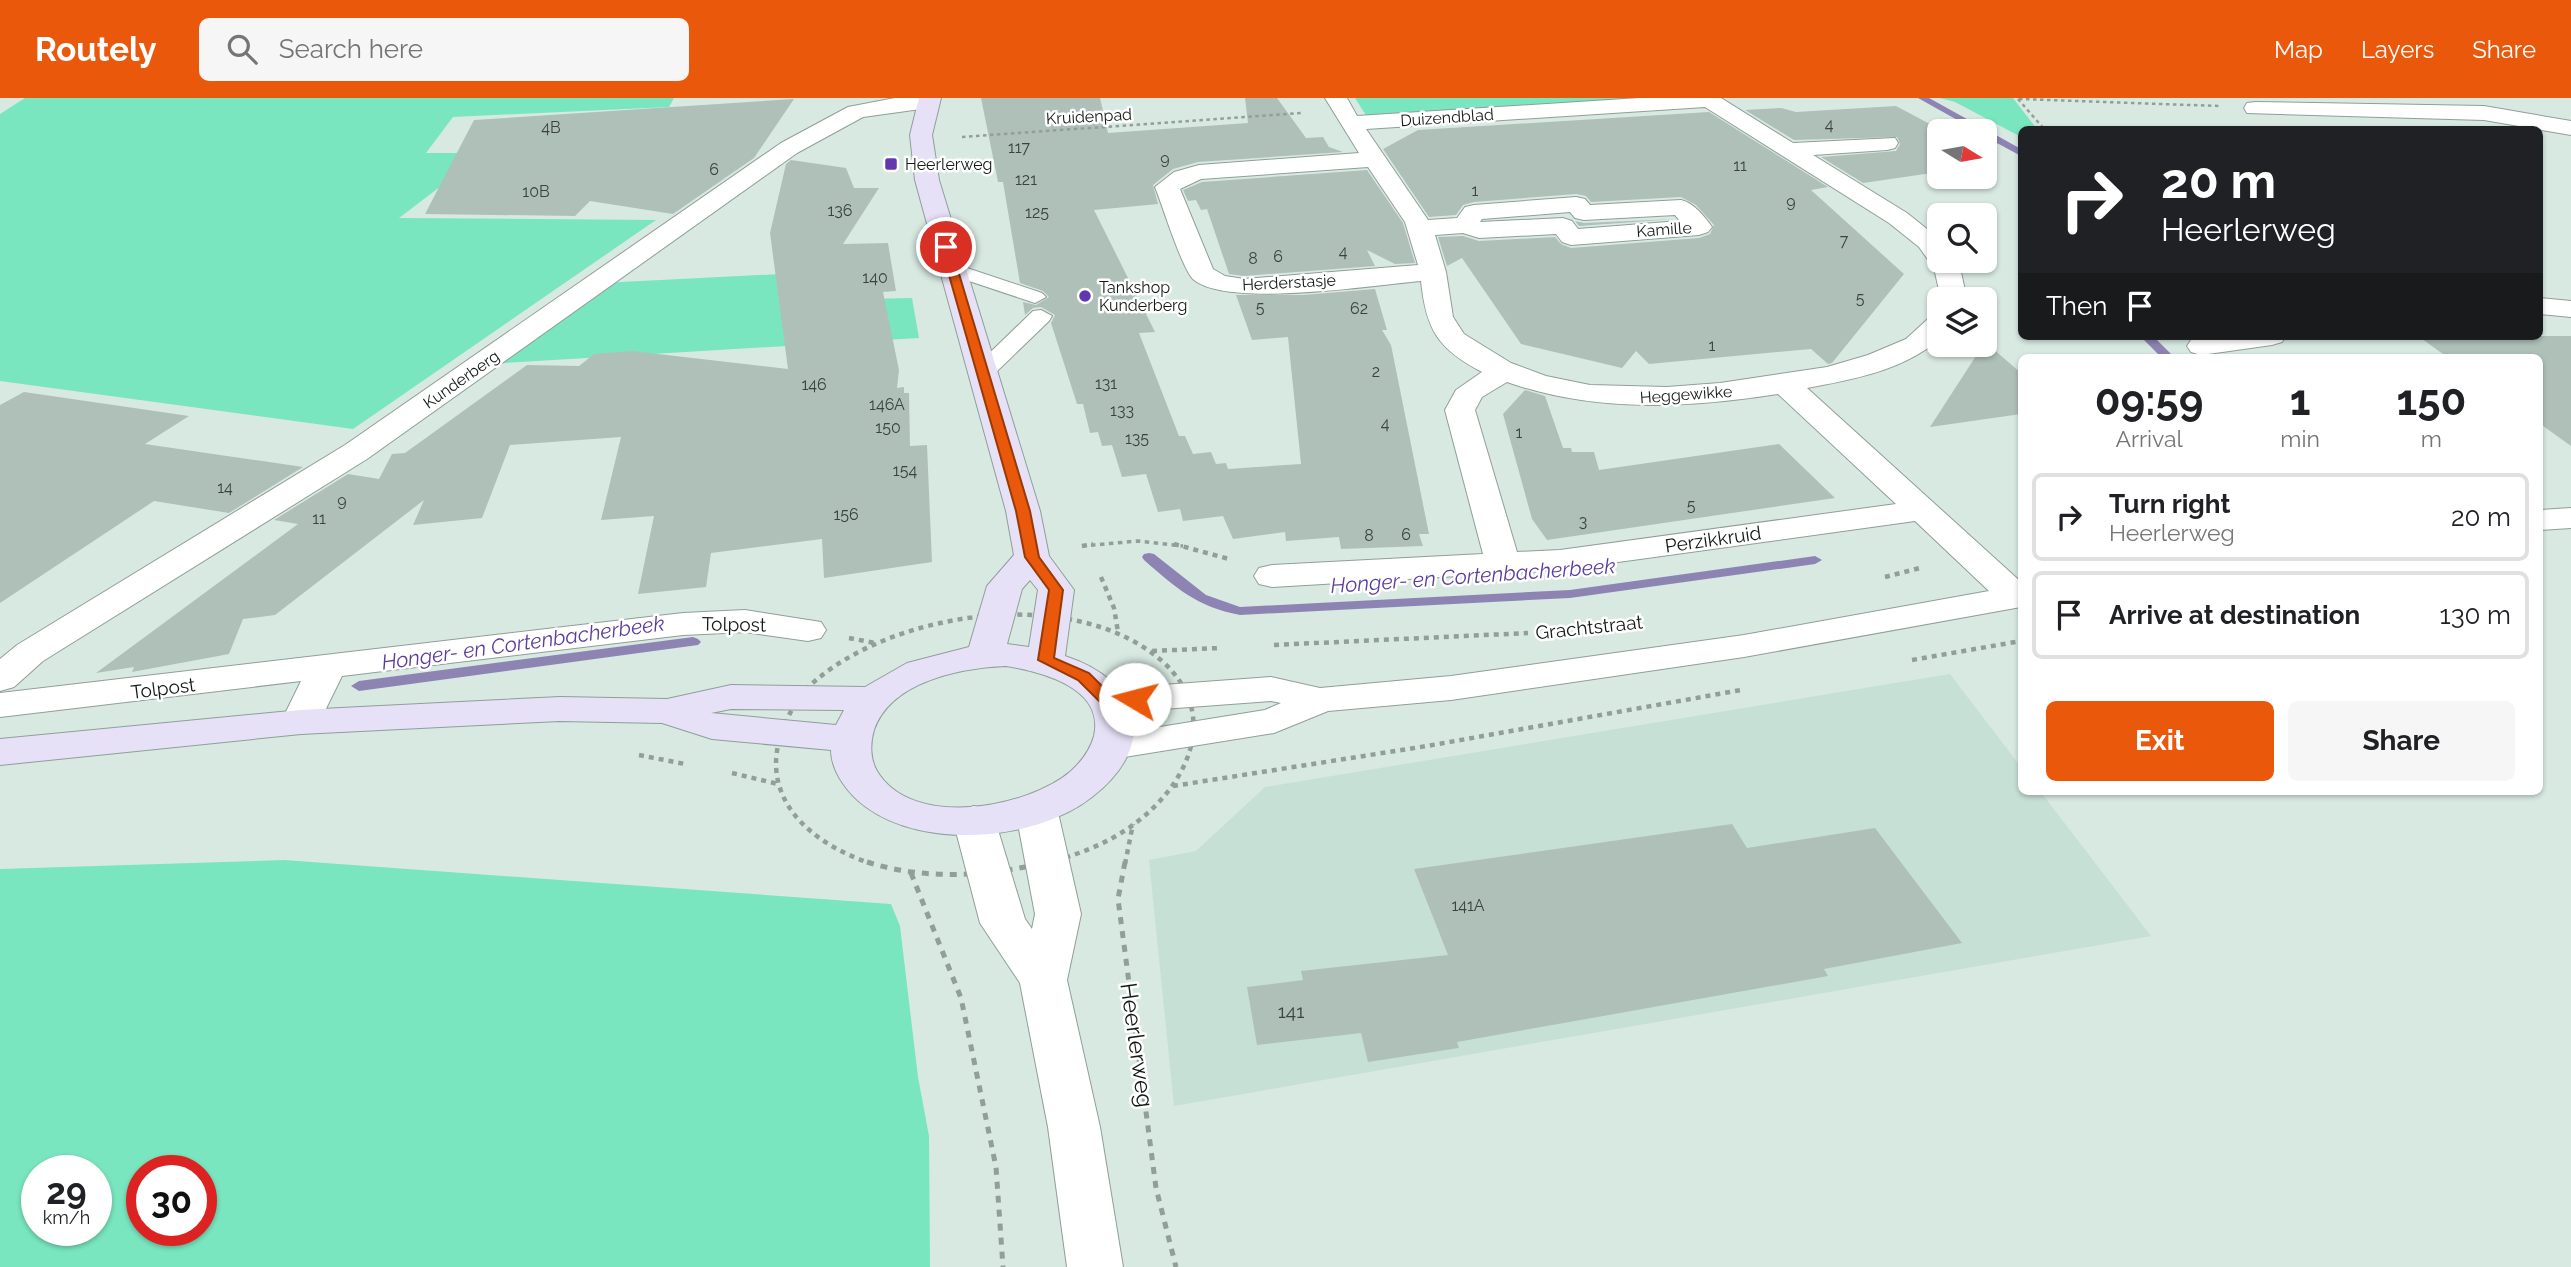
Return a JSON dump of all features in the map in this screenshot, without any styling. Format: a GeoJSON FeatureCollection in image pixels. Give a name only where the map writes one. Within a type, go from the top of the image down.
{"type":"FeatureCollection","features":[{"type":"Feature","properties":{"kind":"main road"},"geometry":{"type":"LineString","coordinates":[[929,100],[921,141],[927,180],[1023,511],[1032,557],[1056,590],[1046,660]]}},
{"type":"Feature","properties":{"kind":"main road"},"geometry":{"type":"LineString","coordinates":[[985,656],[1005,586],[1032,557]]}},
{"type":"Feature","properties":{"kind":"main road"},"geometry":{"type":"LineString","coordinates":[[985,656],[1046,660],[1084,676],[1108,701],[1114,715],[1112,746],[1092,775],[1057,799],[1036,808],[974,820],[915,814],[870,792],[856,776],[850,758],[850,739],[855,725],[875,699],[912,674],[959,659],[985,656]]}},
{"type":"Feature","properties":{"kind":"main road"},"geometry":{"type":"LineString","coordinates":[[0,752],[301,722],[560,709],[667,711],[731,697],[875,699]]}},
{"type":"Feature","properties":{"kind":"main road"},"geometry":{"type":"LineString","coordinates":[[667,711],[712,727],[850,739]]}},
{"type":"Feature","properties":{"kind":"street"},"geometry":{"type":"LineString","coordinates":[[1708,99],[1898,218],[1927,241]]}},
{"type":"Feature","properties":{"kind":"street","name":"Duizendblad"},"geometry":{"type":"LineString","coordinates":[[1343,109],[1708,99]]}},
{"type":"Feature","properties":{"kind":"street","name":"Kunderberg"},"geometry":{"type":"LineString","coordinates":[[0,679],[30,653],[356,452],[789,149],[856,112],[929,100]]}},
{"type":"Feature","properties":{"kind":"street"},"geometry":{"type":"LineString","coordinates":[[2251,103],[2484,113],[2571,128]]}},
{"type":"Feature","properties":{"kind":"street"},"geometry":{"type":"LineString","coordinates":[[2251,103],[2267,126]]}},
{"type":"Feature","properties":{"kind":"street","name":"Heggewikke"},"geometry":{"type":"LineString","coordinates":[[1343,109],[1420,228],[1433,272],[1438,318],[1443,329],[1474,356],[1505,371],[1557,388],[1617,397],[1678,398],[1785,384],[1861,366],[1913,346],[1927,334]]}},
{"type":"Feature","properties":{"kind":"street"},"geometry":{"type":"LineString","coordinates":[[1788,150],[1887,143]]}},
{"type":"Feature","properties":{"kind":"street","name":"Herderstasje"},"geometry":{"type":"LineString","coordinates":[[1377,159],[1199,172],[1182,177],[1167,187],[1202,274],[1218,283],[1244,286],[1433,272]]}},
{"type":"Feature","properties":{"kind":"street","name":"Kamille"},"geometry":{"type":"LineString","coordinates":[[1420,228],[1465,225],[1479,230],[1563,226],[1570,237],[1699,227],[1681,207],[1584,213],[1576,204],[1474,212],[1465,225]]}},
{"type":"Feature","properties":{"kind":"street"},"geometry":{"type":"LineString","coordinates":[[2543,306],[2571,309]]}},
{"type":"Feature","properties":{"kind":"street"},"geometry":{"type":"LineString","coordinates":[[2201,346],[2244,340]]}},
{"type":"Feature","properties":{"kind":"street"},"geometry":{"type":"LineString","coordinates":[[1503,564],[1460,410],[1462,399],[1471,390],[1505,371]]}},
{"type":"Feature","properties":{"kind":"street"},"geometry":{"type":"LineString","coordinates":[[1785,384],[2018,595]]}},
{"type":"Feature","properties":{"kind":"street","name":"Perzikkruid"},"geometry":{"type":"LineString","coordinates":[[1272,576],[1560,560],[1923,510]]}},
{"type":"Feature","properties":{"kind":"street"},"geometry":{"type":"LineString","coordinates":[[2543,520],[2571,518]]}},
{"type":"Feature","properties":{"kind":"street","name":"Grachtstraat"},"geometry":{"type":"LineString","coordinates":[[1108,701],[1271,690],[1320,700],[1451,688],[1744,646],[2018,596]]}},
{"type":"Feature","properties":{"kind":"street","name":"Tolpost"},"geometry":{"type":"LineString","coordinates":[[0,705],[326,669],[683,624],[745,621],[808,630]]}},
{"type":"Feature","properties":{"kind":"street"},"geometry":{"type":"LineString","coordinates":[[301,722],[326,669]]}},
{"type":"Feature","properties":{"kind":"street","name":"Grachtstraat"},"geometry":{"type":"LineString","coordinates":[[1112,746],[1274,721],[1320,700]]}},
{"type":"Feature","properties":{"kind":"street"},"geometry":{"type":"LineString","coordinates":[[1036,808],[1058,914],[1043,980]]}},
{"type":"Feature","properties":{"kind":"street"},"geometry":{"type":"LineString","coordinates":[[974,820],[1003,923],[1043,980],[1074,1127],[1096,1267]]}},
{"type":"Feature","properties":{"kind":"lane"},"geometry":{"type":"LineString","coordinates":[[952,269],[1038,306],[984,372]]}},
{"type":"Feature","properties":{"kind":"path"},"geometry":{"type":"LineString","coordinates":[[2018,99],[2251,103]]}},
{"type":"Feature","properties":{"kind":"path"},"geometry":{"type":"LineString","coordinates":[[2018,99],[2042,126]]}},
{"type":"Feature","properties":{"kind":"path","name":"Kruidenpad"},"geometry":{"type":"LineString","coordinates":[[921,141],[1033,131],[1233,120],[1343,109]]}},
{"type":"Feature","properties":{"kind":"path"},"geometry":{"type":"LineString","coordinates":[[1082,546],[1126,540],[1170,542],[1191,546],[1272,576]]}},
{"type":"Feature","properties":{"kind":"path"},"geometry":{"type":"LineString","coordinates":[[1880,579],[1904,570],[1976,558]]}},
{"type":"Feature","properties":{"kind":"path","name":"Grachtstraat"},"geometry":{"type":"LineString","coordinates":[[1266,646],[1541,632]]}},
{"type":"Feature","properties":{"kind":"path"},"geometry":{"type":"LineString","coordinates":[[1907,661],[2018,642]]}},
{"type":"Feature","properties":{"kind":"path"},"geometry":{"type":"LineString","coordinates":[[1151,651],[1227,648]]}},
{"type":"Feature","properties":{"kind":"path"},"geometry":{"type":"LineString","coordinates":[[1173,786],[1427,746],[1742,690]]}},
{"type":"Feature","properties":{"kind":"path","name":"Heerlerweg"},"geometry":{"type":"LineString","coordinates":[[1134,823],[1118,899],[1156,1188],[1176,1267]]}},
{"type":"Feature","properties":{"kind":"path"},"geometry":{"type":"LineString","coordinates":[[910,872],[924,901],[964,1011],[996,1167],[1003,1267]]}},
{"type":"Feature","properties":{"kind":"shaded area"},"geometry":{"type":"Polygon","coordinates":[[[1950,674],[2018,763],[2018,795],[2043,795],[2151,936],[1174,1106],[1149,860],[1196,851],[1265,787],[1950,674]]]}},
{"type":"Feature","properties":{"kind":"green space"},"geometry":{"type":"Polygon","coordinates":[[[25,98],[674,98],[669,107],[453,117],[426,153],[629,153],[466,167],[399,218],[656,220],[353,429],[0,381],[0,114],[25,98]]]}},
{"type":"Feature","properties":{"kind":"green space"},"geometry":{"type":"Polygon","coordinates":[[[1355,98],[1662,98],[1367,117],[1355,98]]]}},
{"type":"Feature","properties":{"kind":"green space"},"geometry":{"type":"Polygon","coordinates":[[[1940,98],[2013,98],[2035,126],[2018,126],[2018,135],[1997,124],[1997,119],[1987,119],[1955,102],[1940,98]]]}},
{"type":"Feature","properties":{"kind":"green space"},"geometry":{"type":"Polygon","coordinates":[[[820,272],[819,300],[912,298],[919,338],[489,364],[601,283],[820,272]]]}},
{"type":"Feature","properties":{"kind":"green space"},"geometry":{"type":"Polygon","coordinates":[[[284,860],[891,904],[900,926],[918,1077],[929,1136],[930,1267],[0,1267],[0,869],[284,860]]]}},
{"type":"Feature","properties":{"kind":"building"},"geometry":{"type":"Polygon","coordinates":[[[981,98],[1100,98],[1108,133],[1248,123],[1245,98],[1277,98],[1306,138],[1323,137],[1329,147],[1343,152],[1198,162],[1173,169],[1153,185],[1158,204],[1094,210],[1155,332],[1139,333],[1179,436],[1185,436],[1193,454],[1211,452],[1216,464],[1226,463],[1228,469],[1301,464],[1288,337],[1252,340],[1236,295],[1303,295],[1375,289],[1387,330],[1382,330],[1391,345],[1429,534],[1419,534],[1423,546],[1341,549],[1339,537],[1286,541],[1285,532],[1233,539],[1223,516],[1183,521],[1180,509],[1158,512],[1146,474],[1122,477],[1112,445],[1102,446],[1098,432],[1090,433],[1083,404],[1077,404],[1051,323],[1055,315],[1041,307],[1033,308],[1025,315],[1023,302],[1036,305],[1049,297],[1043,291],[1020,283],[1003,182],[998,182],[981,98]]]}},
{"type":"Feature","properties":{"kind":"building"},"geometry":{"type":"Polygon","coordinates":[[[794,99],[754,158],[673,214],[590,201],[575,216],[425,214],[474,120],[794,99]]]}},
{"type":"Feature","properties":{"kind":"building"},"geometry":{"type":"Polygon","coordinates":[[[1896,106],[1927,122],[1927,174],[1863,183],[1821,157],[1896,151],[1900,144],[1897,137],[1794,140],[1745,110],[1781,108],[1796,112],[1896,106]]]}},
{"type":"Feature","properties":{"kind":"building"},"geometry":{"type":"Polygon","coordinates":[[[1709,112],[1828,187],[1811,190],[1904,274],[1832,363],[1828,364],[1811,349],[1649,364],[1636,351],[1622,368],[1521,344],[1462,258],[1447,266],[1438,237],[1463,236],[1479,241],[1555,237],[1561,244],[1571,248],[1699,238],[1710,234],[1714,225],[1696,205],[1681,197],[1591,202],[1586,196],[1576,194],[1474,202],[1463,205],[1456,215],[1429,217],[1383,149],[1418,130],[1709,112]]]}},
{"type":"Feature","properties":{"kind":"building"},"geometry":{"type":"Polygon","coordinates":[[[791,160],[846,168],[854,188],[879,188],[843,244],[888,243],[896,291],[883,292],[899,370],[897,388],[904,387],[904,393],[909,393],[910,446],[927,445],[932,562],[824,578],[822,539],[711,553],[706,587],[638,594],[654,516],[601,520],[621,437],[510,445],[482,518],[413,525],[424,500],[275,615],[243,619],[229,654],[132,672],[134,667],[96,673],[298,524],[274,520],[348,474],[379,479],[392,454],[405,453],[527,365],[579,366],[594,354],[632,351],[788,369],[770,233],[786,164],[791,160]]]}},
{"type":"Feature","properties":{"kind":"building"},"geometry":{"type":"Polygon","coordinates":[[[1367,170],[1403,223],[1415,263],[1395,264],[1367,250],[1375,266],[1244,276],[1229,274],[1207,209],[1201,210],[1196,200],[1188,201],[1183,190],[1202,182],[1367,170]]]}},
{"type":"Feature","properties":{"kind":"building"},"geometry":{"type":"Polygon","coordinates":[[[1675,219],[1579,226],[1575,221],[1584,223],[1675,219]]]}},
{"type":"Feature","properties":{"kind":"building"},"geometry":{"type":"Polygon","coordinates":[[[2543,336],[2571,336],[2571,446],[2543,426],[2543,354],[2443,354],[2424,340],[2543,340],[2543,336]]]}},
{"type":"Feature","properties":{"kind":"building"},"geometry":{"type":"Polygon","coordinates":[[[1997,352],[2018,370],[2018,414],[1930,427],[1975,357],[1997,357],[1997,352]]]}},
{"type":"Feature","properties":{"kind":"building"},"geometry":{"type":"Polygon","coordinates":[[[1525,390],[1545,396],[1563,448],[1571,448],[1572,452],[1594,452],[1599,470],[1779,444],[1835,498],[1547,540],[1532,519],[1503,414],[1525,390]]]}},
{"type":"Feature","properties":{"kind":"building"},"geometry":{"type":"Polygon","coordinates":[[[24,392],[189,416],[145,444],[303,467],[229,513],[154,501],[0,603],[0,405],[24,392]]]}},
{"type":"Feature","properties":{"kind":"building"},"geometry":{"type":"Polygon","coordinates":[[[1732,824],[1747,848],[1875,828],[1962,943],[1824,969],[1828,976],[1457,1042],[1459,1048],[1368,1062],[1361,1033],[1257,1045],[1247,987],[1303,980],[1301,971],[1448,955],[1414,869],[1732,824]]]}},
{"type":"Feature","properties":{"kind":"waterway","name":"Honger- en Cortenbacherbeek"},"geometry":{"type":"LineString","coordinates":[[1922,98],[1961,119]]}},
{"type":"Feature","properties":{"kind":"waterway","name":"Honger- en Cortenbacherbeek"},"geometry":{"type":"LineString","coordinates":[[1997,139],[2018,151]]}},
{"type":"Feature","properties":{"kind":"waterway","name":"Honger- en Cortenbacherbeek"},"geometry":{"type":"LineString","coordinates":[[2150,340],[2165,354]]}},
{"type":"Feature","properties":{"kind":"waterway","name":"Honger- en Cortenbacherbeek"},"geometry":{"type":"LineString","coordinates":[[1149,557],[1201,598],[1240,611],[1570,594],[1815,560]]}},
{"type":"Feature","properties":{"kind":"waterway","name":"Honger- en Cortenbacherbeek"},"geometry":{"type":"LineString","coordinates":[[359,686],[693,642]]}},
{"type":"Feature","properties":{"kind":"place","name":"Heerlerweg"},"geometry":{"type":"Point","coordinates":[891,164]}},
{"type":"Feature","properties":{"kind":"place","name":"Tankshop Kunderberg"},"geometry":{"type":"Point","coordinates":[1085,296]}},
{"type":"Feature","properties":{"kind":"route"},"geometry":{"type":"LineString","coordinates":[[946,247],[1023,511],[1032,557],[1056,590],[1046,660],[1084,676],[1108,701],[1135,699]]}}]}
